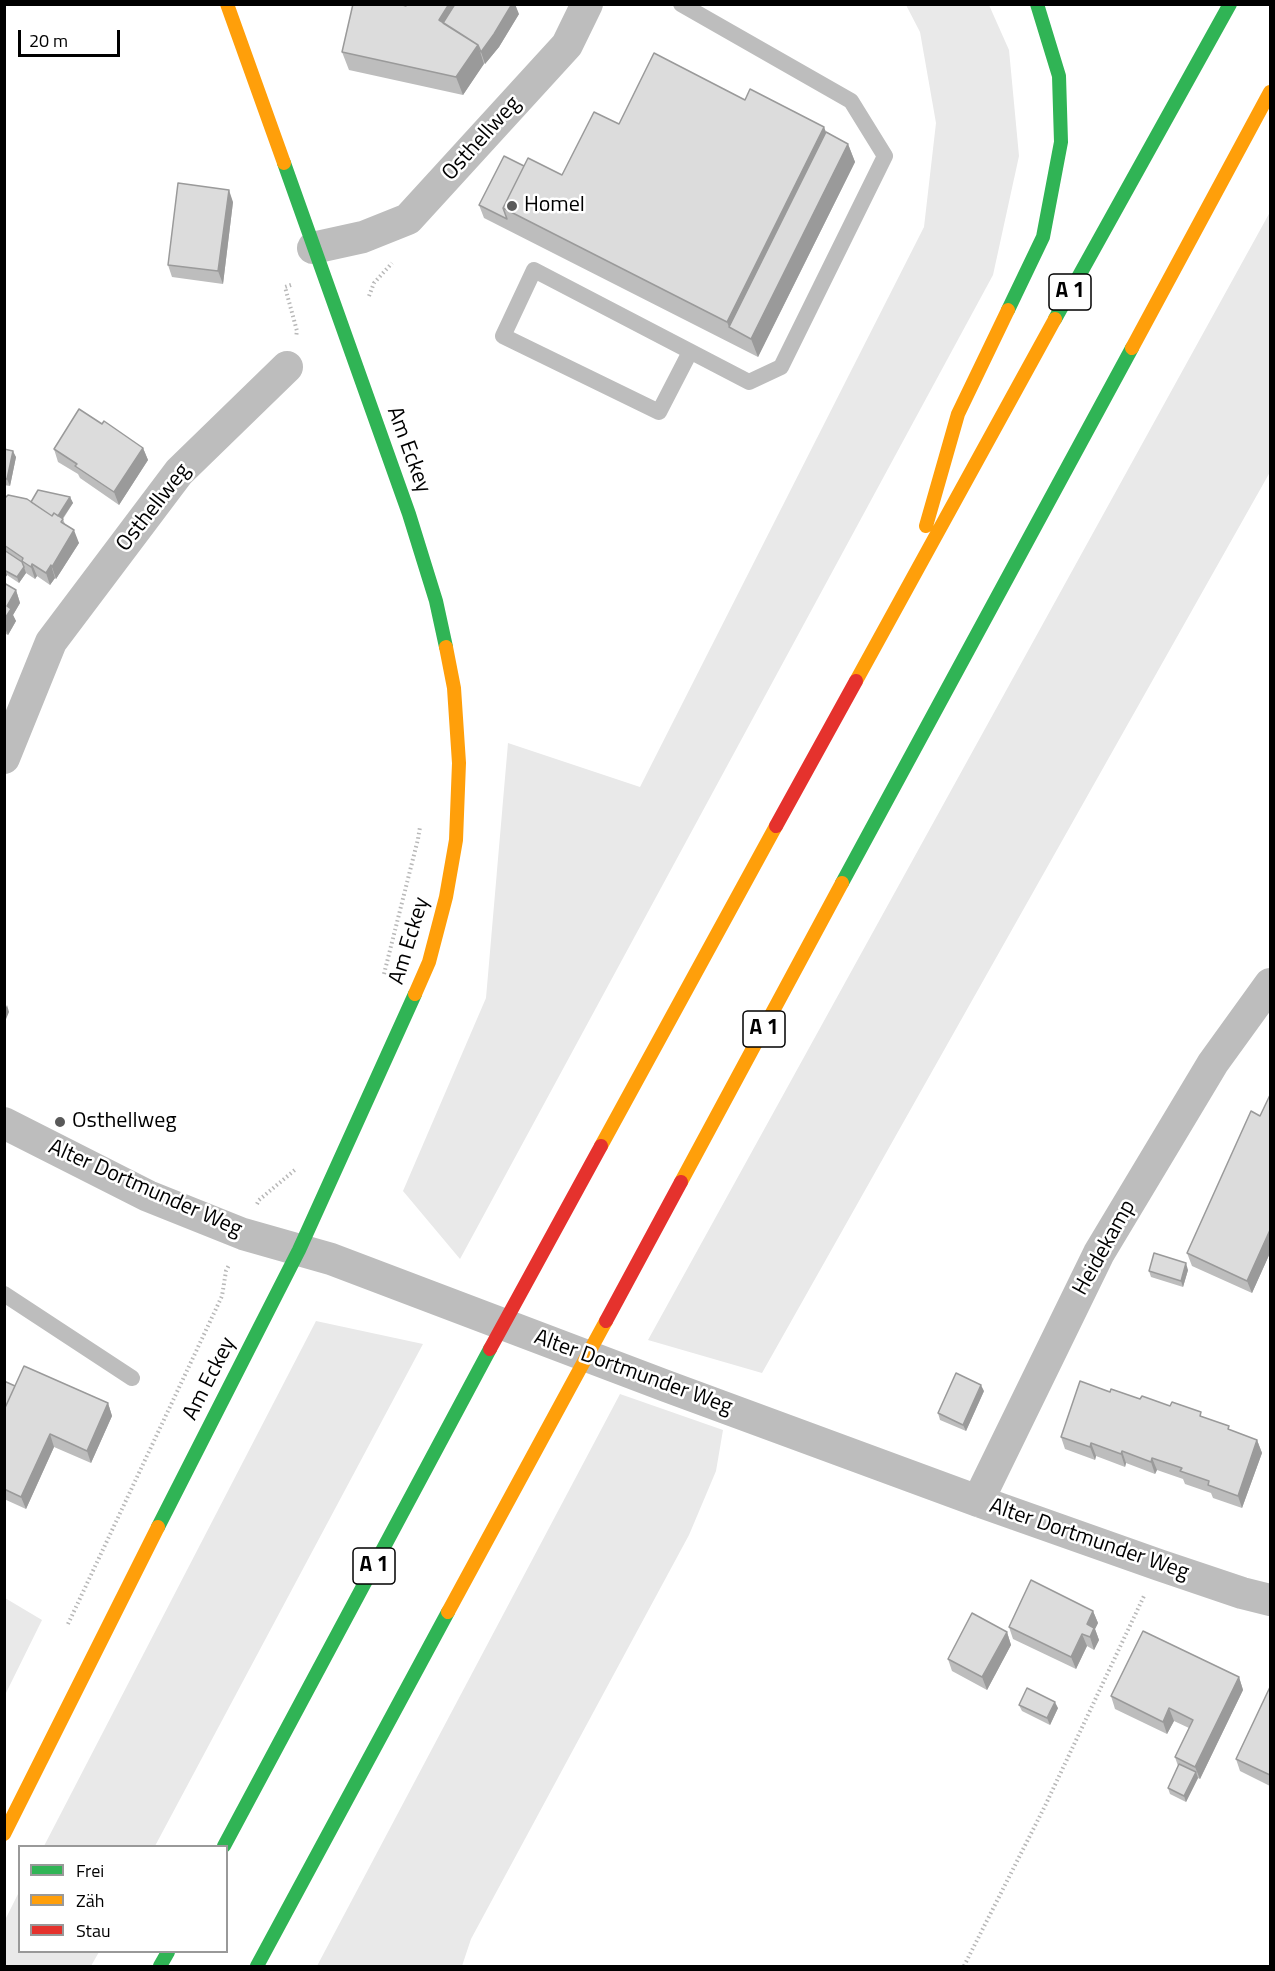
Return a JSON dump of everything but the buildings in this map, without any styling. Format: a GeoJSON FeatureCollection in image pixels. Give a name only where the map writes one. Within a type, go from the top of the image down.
{"type":"FeatureCollection","features":[{"type":"Feature","properties":{"kind":"main road","name":"Am Eckey"},"geometry":{"type":"LineString","coordinates":[[4,1834],[299,1250],[394,1044],[429,962],[446,897],[456,840],[459,763],[454,688],[436,601],[409,514],[227,4]]}},
{"type":"Feature","properties":{"kind":"main road"},"geometry":{"type":"LineString","coordinates":[[911,580],[958,414],[1043,237],[1061,142],[1061,120],[1059,76],[1037,4]]}},
{"type":"Feature","properties":{"kind":"main road","name":"A 1"},"geometry":{"type":"LineString","coordinates":[[225,1845],[524,1286],[1230,4]]}},
{"type":"Feature","properties":{"kind":"main road","name":"A 1"},"geometry":{"type":"LineString","coordinates":[[257,1966],[1270,92]]}},
{"type":"Feature","properties":{"kind":"street","name":"Osthellweg"},"geometry":{"type":"LineString","coordinates":[[313,248],[363,237],[408,219],[567,45],[587,4]]}},
{"type":"Feature","properties":{"kind":"street","name":"Osthellweg"},"geometry":{"type":"LineString","coordinates":[[4,758],[51,642],[179,472],[287,367]]}},
{"type":"Feature","properties":{"kind":"street","name":"Heidekamp"},"geometry":{"type":"LineString","coordinates":[[978,1501],[1099,1253],[1213,1063],[1265,1004]]}},
{"type":"Feature","properties":{"kind":"street","name":"Alter Dortmunder Weg"},"geometry":{"type":"LineString","coordinates":[[4,1123],[148,1196],[243,1234],[331,1259],[978,1501],[1159,1565],[1270,1600]]}},
{"type":"Feature","properties":{"kind":"lane"},"geometry":{"type":"LineString","coordinates":[[681,4],[851,101],[885,156],[781,367],[749,382],[534,270],[503,336],[659,412],[690,352]]}},
{"type":"Feature","properties":{"kind":"lane"},"geometry":{"type":"LineString","coordinates":[[4,1294],[132,1378]]}},
{"type":"Feature","properties":{"kind":"path"},"geometry":{"type":"LineString","coordinates":[[287,367],[297,331],[285,287],[300,280]]}},
{"type":"Feature","properties":{"kind":"path"},"geometry":{"type":"LineString","coordinates":[[381,983],[418,839],[421,816]]}},
{"type":"Feature","properties":{"kind":"path"},"geometry":{"type":"LineString","coordinates":[[64,1632],[222,1296],[226,1271],[259,1200],[296,1171],[300,1161]]}},
{"type":"Feature","properties":{"kind":"path"},"geometry":{"type":"LineString","coordinates":[[964,1966],[1045,1806],[1159,1565]]}},
{"type":"Feature","properties":{"kind":"shaded area"},"geometry":{"type":"Polygon","coordinates":[[[906,5],[989,5],[1009,50],[1019,156],[993,275],[460,1259],[403,1191],[486,998],[508,743],[640,787],[924,227],[936,123],[920,32],[906,5]]]}},
{"type":"Feature","properties":{"kind":"shaded area"},"geometry":{"type":"Polygon","coordinates":[[[1270,212],[1270,472],[762,1373],[648,1340],[1270,212]]]}},
{"type":"Feature","properties":{"kind":"shaded area"},"geometry":{"type":"Polygon","coordinates":[[[316,1321],[423,1344],[156,1845],[45,1845],[316,1321]]]}},
{"type":"Feature","properties":{"kind":"shaded area"},"geometry":{"type":"Polygon","coordinates":[[[620,1394],[723,1430],[716,1471],[689,1535],[471,1939],[462,1966],[317,1966],[620,1394]]]}},
{"type":"Feature","properties":{"kind":"shaded area"},"geometry":{"type":"Polygon","coordinates":[[[5,1598],[42,1620],[5,1695],[5,1598]]]}},
{"type":"Feature","properties":{"kind":"shaded area"},"geometry":{"type":"Polygon","coordinates":[[[18,1894],[18,1953],[98,1953],[91,1966],[5,1966],[5,1920],[18,1894]]]}},
{"type":"Feature","properties":{"kind":"traffic: fast"},"geometry":{"type":"LineString","coordinates":[[1008,310],[1043,237],[1061,142],[1059,76],[1037,4]]}},
{"type":"Feature","properties":{"kind":"traffic: fast"},"geometry":{"type":"LineString","coordinates":[[1055,319],[1230,4]]}},
{"type":"Feature","properties":{"kind":"traffic: fast"},"geometry":{"type":"LineString","coordinates":[[284,163],[409,514],[436,601],[446,647]]}},
{"type":"Feature","properties":{"kind":"traffic: fast"},"geometry":{"type":"LineString","coordinates":[[842,883],[1132,348]]}},
{"type":"Feature","properties":{"kind":"traffic: fast"},"geometry":{"type":"LineString","coordinates":[[158,1527],[299,1250],[415,994]]}},
{"type":"Feature","properties":{"kind":"traffic: fast"},"geometry":{"type":"LineString","coordinates":[[225,1845],[490,1349]]}},
{"type":"Feature","properties":{"kind":"traffic: fast"},"geometry":{"type":"LineString","coordinates":[[257,1966],[448,1612]]}},
{"type":"Feature","properties":{"kind":"traffic: fast"},"geometry":{"type":"LineString","coordinates":[[160,1966],[167,1953]]}},
{"type":"Feature","properties":{"kind":"traffic: slow"},"geometry":{"type":"LineString","coordinates":[[227,4],[284,163]]}},
{"type":"Feature","properties":{"kind":"traffic: slow"},"geometry":{"type":"LineString","coordinates":[[1132,348],[1270,92]]}},
{"type":"Feature","properties":{"kind":"traffic: slow"},"geometry":{"type":"LineString","coordinates":[[926,526],[958,414],[1008,310]]}},
{"type":"Feature","properties":{"kind":"traffic: slow"},"geometry":{"type":"LineString","coordinates":[[856,681],[1055,319]]}},
{"type":"Feature","properties":{"kind":"traffic: slow"},"geometry":{"type":"LineString","coordinates":[[415,994],[429,962],[446,897],[456,840],[459,763],[454,688],[446,647]]}},
{"type":"Feature","properties":{"kind":"traffic: slow"},"geometry":{"type":"LineString","coordinates":[[601,1146],[776,826]]}},
{"type":"Feature","properties":{"kind":"traffic: slow"},"geometry":{"type":"LineString","coordinates":[[681,1182],[842,883]]}},
{"type":"Feature","properties":{"kind":"traffic: slow"},"geometry":{"type":"LineString","coordinates":[[448,1612],[606,1321]]}},
{"type":"Feature","properties":{"kind":"traffic: slow"},"geometry":{"type":"LineString","coordinates":[[4,1834],[158,1527]]}},
{"type":"Feature","properties":{"kind":"traffic: jam"},"geometry":{"type":"LineString","coordinates":[[776,826],[856,681]]}},
{"type":"Feature","properties":{"kind":"traffic: jam"},"geometry":{"type":"LineString","coordinates":[[490,1349],[601,1146]]}},
{"type":"Feature","properties":{"kind":"traffic: jam"},"geometry":{"type":"LineString","coordinates":[[606,1321],[681,1182]]}},
{"type":"Feature","properties":{"kind":"place","name":"Homel"},"geometry":{"type":"Point","coordinates":[512,206]}},
{"type":"Feature","properties":{"kind":"place","name":"Osthellweg"},"geometry":{"type":"Point","coordinates":[60,1122]}}]}
